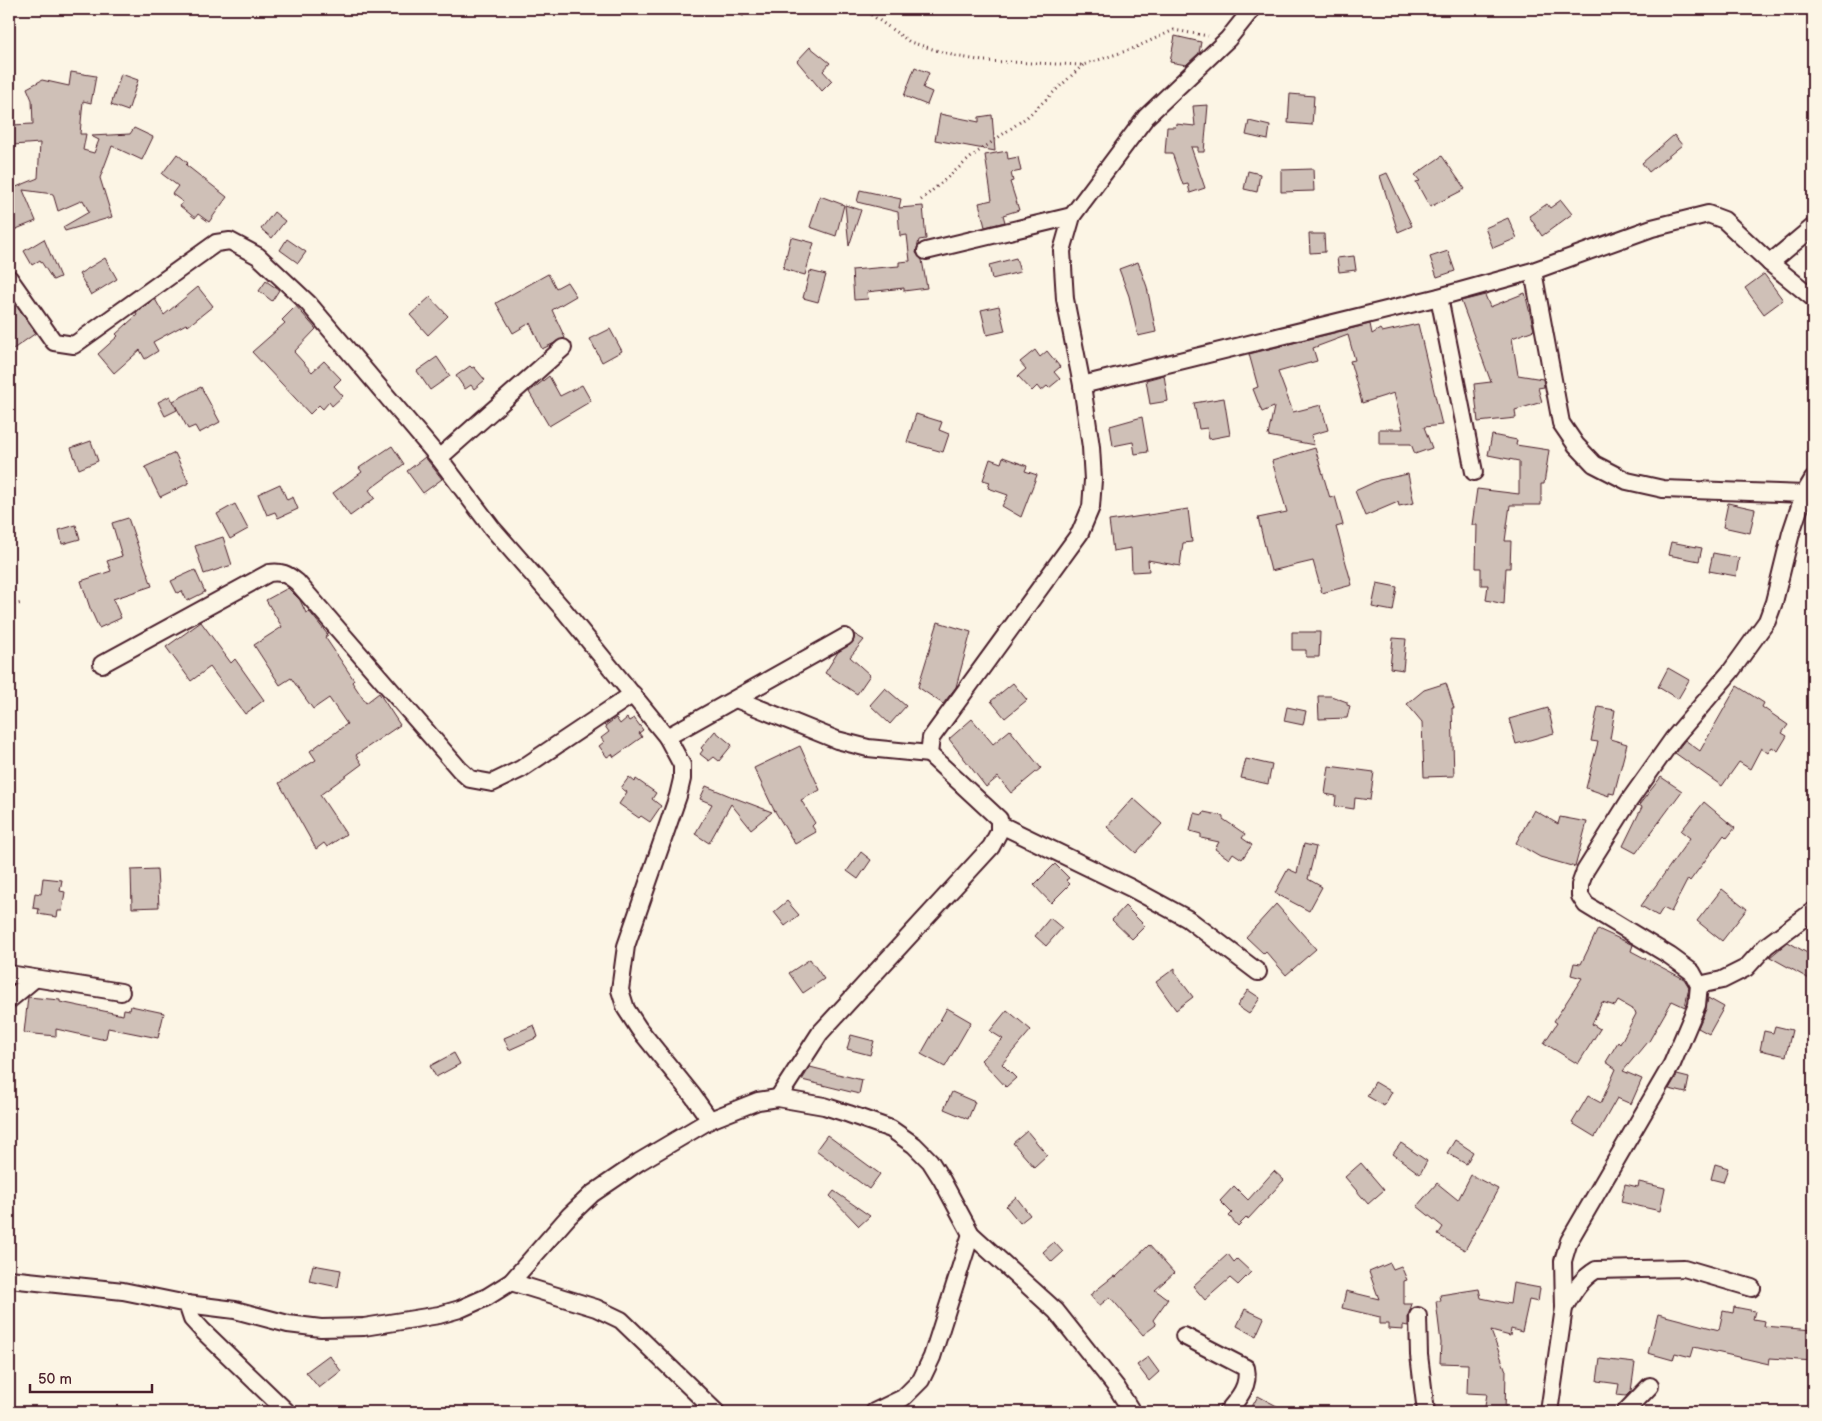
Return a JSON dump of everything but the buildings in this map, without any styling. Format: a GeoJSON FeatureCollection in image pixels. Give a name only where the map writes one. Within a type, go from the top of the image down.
{"type":"FeatureCollection","features":[{"type":"Feature","properties":{"kind":"street"},"geometry":{"type":"LineString","coordinates":[[929,754],[931,738],[1080,533],[1091,508],[1093,480],[1091,447],[1082,385],[1065,299],[1063,275],[1062,251],[1072,216],[1146,117],[1228,39],[1252,9]]}},
{"type":"Feature","properties":{"kind":"street"},"geometry":{"type":"LineString","coordinates":[[1082,385],[1533,272],[1652,228],[1708,214],[1724,220],[1770,263],[1813,298]]}},
{"type":"Feature","properties":{"kind":"street"},"geometry":{"type":"LineString","coordinates":[[926,251],[1072,216]]}},
{"type":"Feature","properties":{"kind":"street"},"geometry":{"type":"LineString","coordinates":[[1770,263],[1813,227]]}},
{"type":"Feature","properties":{"kind":"street"},"geometry":{"type":"LineString","coordinates":[[9,278],[54,342],[74,345],[216,243],[230,241],[242,246],[258,256],[308,303],[438,458],[492,528],[563,609],[633,694],[667,737],[682,765],[682,779],[626,946],[620,990],[626,1009],[639,1029],[694,1096],[710,1120]]}},
{"type":"Feature","properties":{"kind":"street"},"geometry":{"type":"LineString","coordinates":[[1533,272],[1561,423],[1576,445],[1594,464],[1628,482],[1663,489],[1804,494]]}},
{"type":"Feature","properties":{"kind":"street"},"geometry":{"type":"LineString","coordinates":[[1439,297],[1474,472]]}},
{"type":"Feature","properties":{"kind":"street"},"geometry":{"type":"LineString","coordinates":[[438,458],[562,348]]}},
{"type":"Feature","properties":{"kind":"street"},"geometry":{"type":"LineString","coordinates":[[1550,1412],[1564,1308],[1564,1261],[1569,1241],[1672,1064],[1697,1005],[1699,985],[1692,972],[1670,956],[1586,905],[1580,896],[1580,885],[1585,872],[1624,808],[1662,754],[1731,671],[1767,621],[1774,602],[1791,533],[1804,494],[1813,479]]}},
{"type":"Feature","properties":{"kind":"street"},"geometry":{"type":"LineString","coordinates":[[102,664],[269,573],[278,571],[287,574],[297,582],[460,770],[470,779],[479,783],[492,783],[521,768],[633,694]]}},
{"type":"Feature","properties":{"kind":"street"},"geometry":{"type":"LineString","coordinates":[[667,737],[844,637]]}},
{"type":"Feature","properties":{"kind":"street"},"geometry":{"type":"LineString","coordinates":[[736,698],[837,740],[868,748],[929,754],[993,812],[1001,825],[1131,888],[1188,919],[1258,972]]}},
{"type":"Feature","properties":{"kind":"street"},"geometry":{"type":"LineString","coordinates":[[778,1098],[820,1032],[991,847],[1001,825]]}},
{"type":"Feature","properties":{"kind":"street"},"geometry":{"type":"LineString","coordinates":[[1699,985],[1722,980],[1746,968],[1766,946],[1813,911]]}},
{"type":"Feature","properties":{"kind":"street"},"geometry":{"type":"LineString","coordinates":[[9,974],[33,980],[121,992]]}},
{"type":"Feature","properties":{"kind":"street"},"geometry":{"type":"LineString","coordinates":[[9,1000],[33,980]]}},
{"type":"Feature","properties":{"kind":"street"},"geometry":{"type":"LineString","coordinates":[[9,1279],[123,1291],[187,1304],[235,1310],[288,1324],[321,1328],[364,1327],[460,1309],[487,1297],[511,1282],[569,1216],[592,1194],[639,1162],[710,1120],[758,1101],[778,1098],[824,1106],[863,1118],[891,1129],[914,1145],[930,1162],[942,1180],[972,1234],[1056,1311],[1117,1388],[1132,1412]]}},
{"type":"Feature","properties":{"kind":"street"},"geometry":{"type":"LineString","coordinates":[[874,1412],[903,1398],[921,1380],[935,1349],[972,1234]]}},
{"type":"Feature","properties":{"kind":"street"},"geometry":{"type":"LineString","coordinates":[[1564,1308],[1580,1283],[1596,1270],[1684,1268],[1752,1288]]}},
{"type":"Feature","properties":{"kind":"street"},"geometry":{"type":"LineString","coordinates":[[511,1282],[596,1308],[621,1320],[716,1412]]}},
{"type":"Feature","properties":{"kind":"street"},"geometry":{"type":"LineString","coordinates":[[187,1304],[192,1318],[202,1330],[287,1412]]}},
{"type":"Feature","properties":{"kind":"street"},"geometry":{"type":"LineString","coordinates":[[1418,1316],[1419,1356],[1426,1412]]}},
{"type":"Feature","properties":{"kind":"street"},"geometry":{"type":"LineString","coordinates":[[1184,1336],[1246,1368],[1248,1375],[1242,1392],[1227,1412]]}},
{"type":"Feature","properties":{"kind":"street"},"geometry":{"type":"LineString","coordinates":[[1625,1412],[1650,1386]]}},
{"type":"Feature","properties":{"kind":"path"},"geometry":{"type":"LineString","coordinates":[[742,16],[746,9]]}},
{"type":"Feature","properties":{"kind":"path"},"geometry":{"type":"LineString","coordinates":[[863,9],[910,42],[955,56],[1006,63],[1083,65],[1132,49],[1174,30],[1228,39]]}},
{"type":"Feature","properties":{"kind":"path"},"geometry":{"type":"LineString","coordinates":[[922,200],[975,154],[1027,117],[1083,65]]}},
{"type":"Feature","properties":{"kind":"path"},"geometry":{"type":"LineString","coordinates":[[9,606],[22,602]]}}]}
